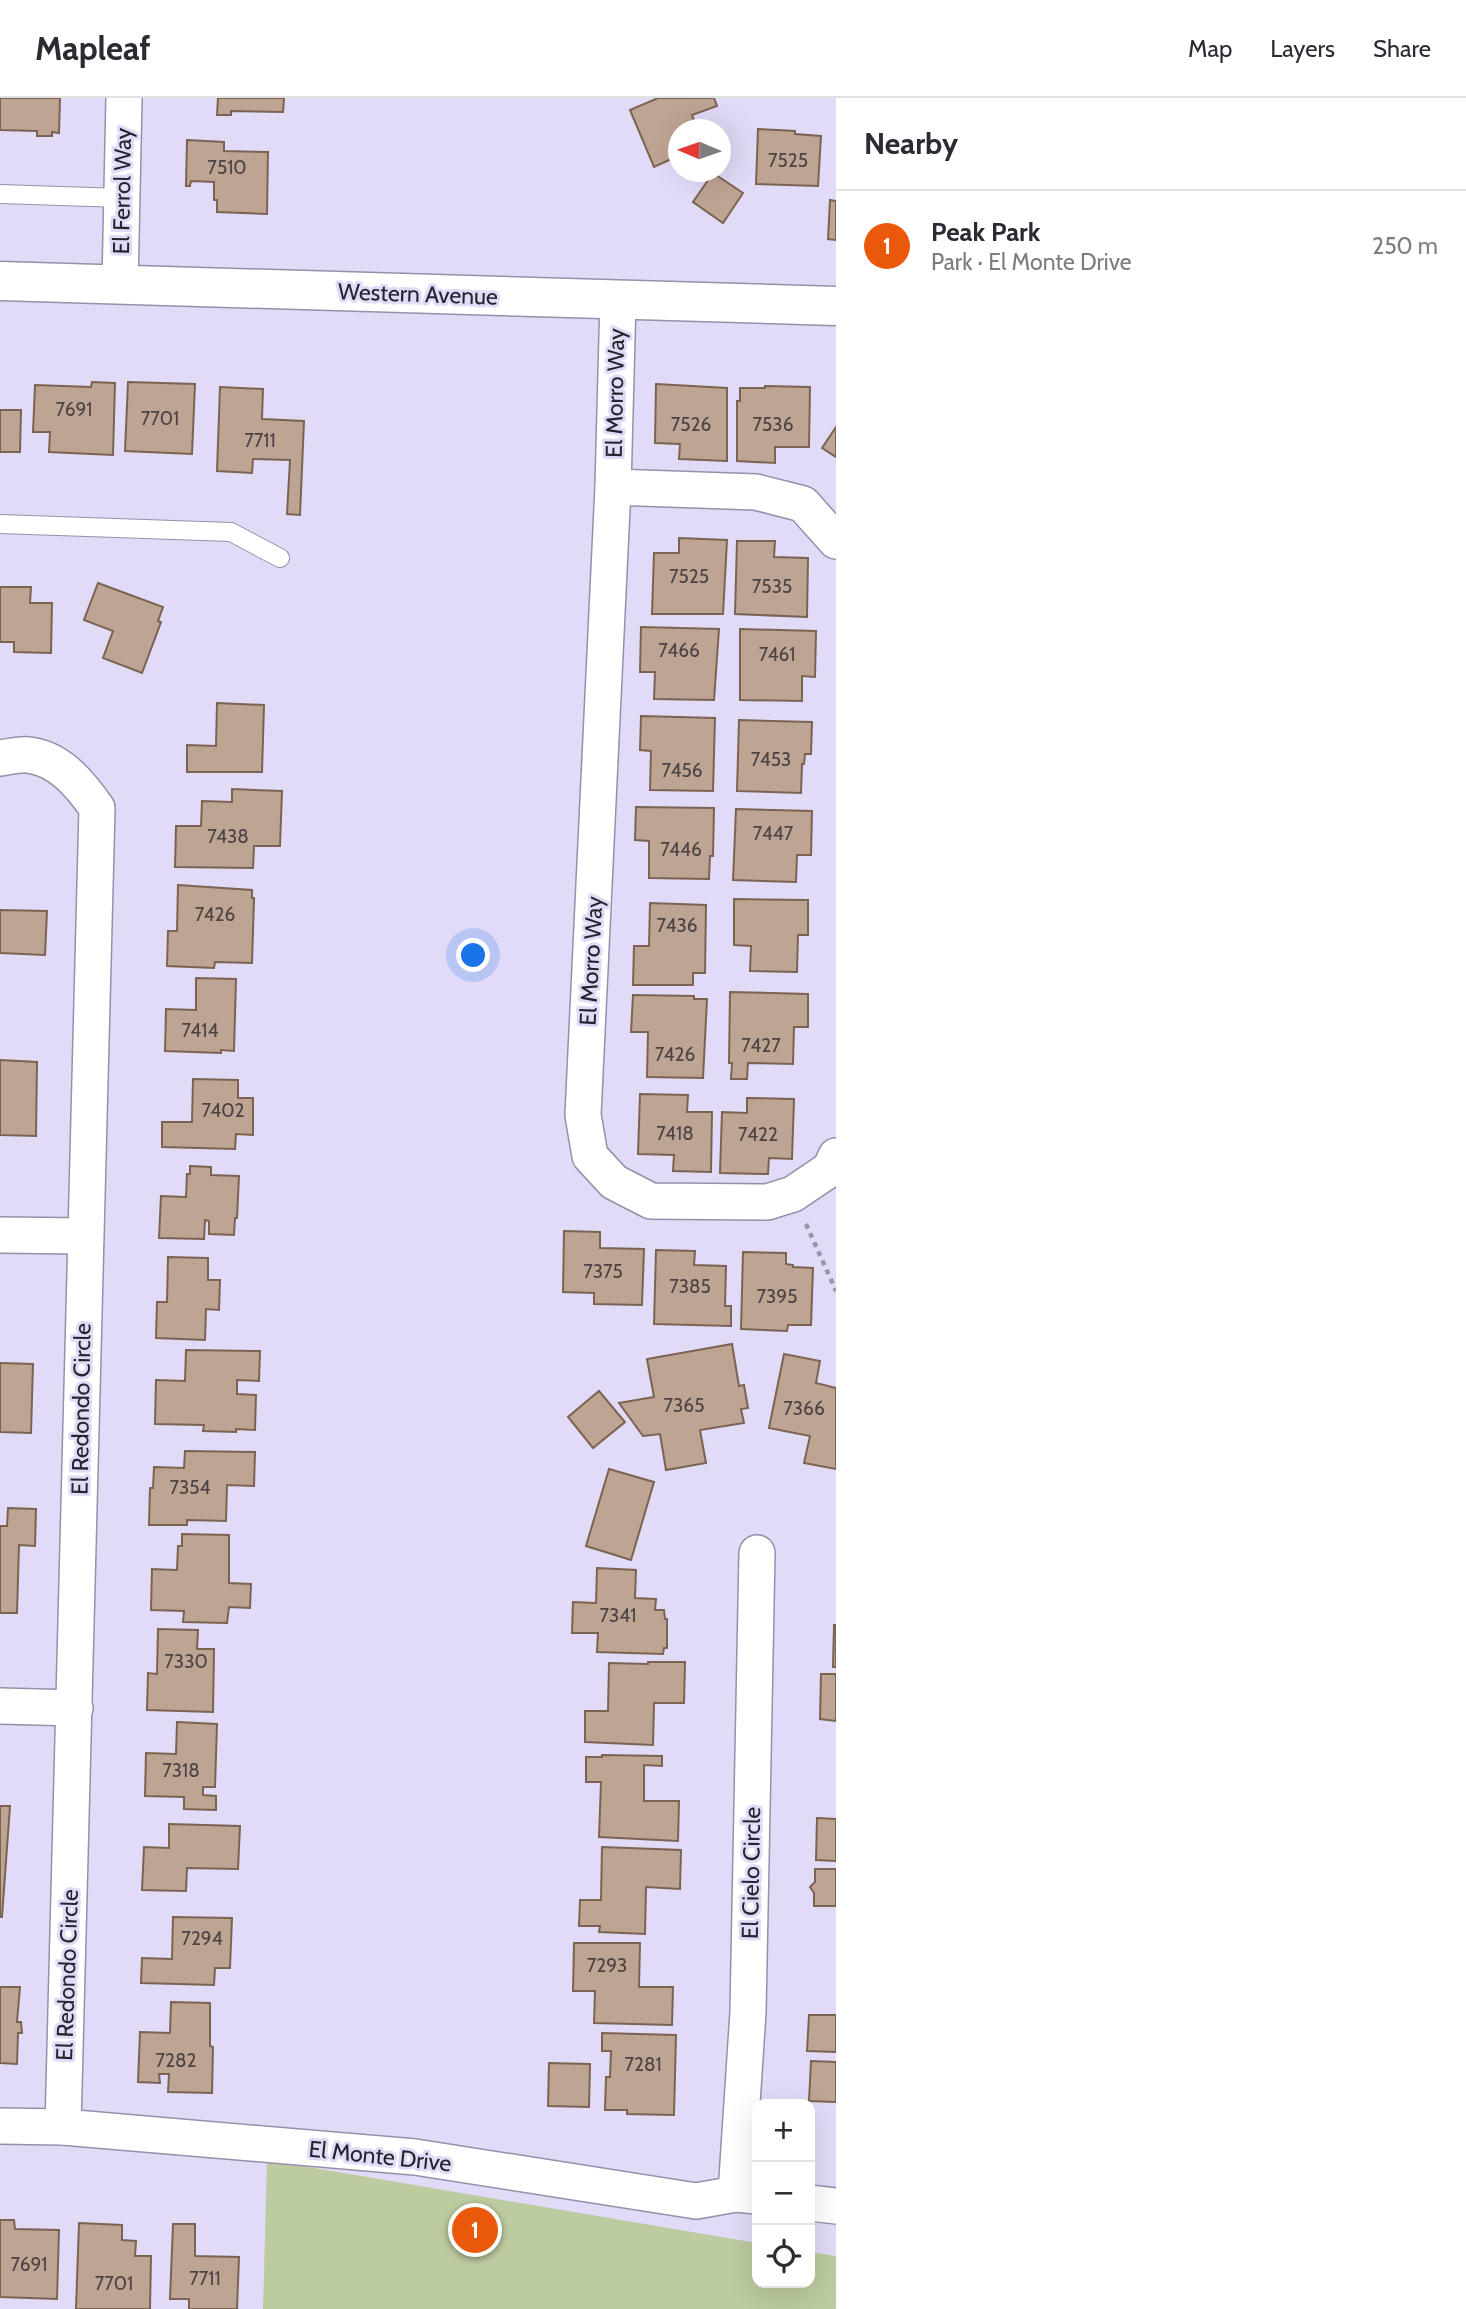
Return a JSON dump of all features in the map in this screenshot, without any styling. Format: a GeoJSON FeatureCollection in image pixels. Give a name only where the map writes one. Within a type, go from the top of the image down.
{"type":"FeatureCollection","features":[{"type":"Feature","properties":{"kind":"main road","name":"Western Avenue"},"geometry":{"type":"LineString","coordinates":[[0,281],[836,306]]}},
{"type":"Feature","properties":{"kind":"street","name":"El Ferrol Way"},"geometry":{"type":"LineString","coordinates":[[120,285],[124,98]]}},
{"type":"Feature","properties":{"kind":"street","name":"El Morro Way"},"geometry":{"type":"LineString","coordinates":[[618,299],[613,487],[583,1115],[590,1156],[614,1182],[651,1201],[766,1202],[793,1194],[830,1169],[836,1156]]}},
{"type":"Feature","properties":{"kind":"street","name":"El Morro Way"},"geometry":{"type":"LineString","coordinates":[[613,487],[756,492],[803,504],[836,541]]}},
{"type":"Feature","properties":{"kind":"street","name":"El Redondo Circle"},"geometry":{"type":"LineString","coordinates":[[0,758],[28,755],[58,766],[80,784],[96,808],[63,2127]]}},
{"type":"Feature","properties":{"kind":"street"},"geometry":{"type":"LineString","coordinates":[[0,1235],[84,1237]]}},
{"type":"Feature","properties":{"kind":"street","name":"El Cielo Circle"},"geometry":{"type":"LineString","coordinates":[[747,2195],[757,1553]]}},
{"type":"Feature","properties":{"kind":"street"},"geometry":{"type":"LineString","coordinates":[[0,1706],[75,1708]]}},
{"type":"Feature","properties":{"kind":"street","name":"El Monte Drive"},"geometry":{"type":"LineString","coordinates":[[0,2126],[63,2127],[415,2157],[696,2201],[747,2195]]}},
{"type":"Feature","properties":{"kind":"street"},"geometry":{"type":"LineString","coordinates":[[815,2204],[836,2206]]}},
{"type":"Feature","properties":{"kind":"lane"},"geometry":{"type":"LineString","coordinates":[[0,194],[122,198]]}},
{"type":"Feature","properties":{"kind":"lane"},"geometry":{"type":"LineString","coordinates":[[0,524],[231,532],[280,558]]}},
{"type":"Feature","properties":{"kind":"path"},"geometry":{"type":"LineString","coordinates":[[793,1194],[836,1291]]}},
{"type":"Feature","properties":{"kind":"green space"},"geometry":{"type":"Polygon","coordinates":[[[267,2160],[752,2242],[752,2288],[815,2288],[815,2253],[836,2256],[836,2309],[263,2309],[267,2160]]]}},
{"type":"Feature","properties":{"kind":"building"},"geometry":{"type":"Polygon","coordinates":[[[0,98],[60,98],[59,133],[37,136],[37,131],[0,130],[0,98]]]}},
{"type":"Feature","properties":{"kind":"building"},"geometry":{"type":"Polygon","coordinates":[[[218,98],[284,98],[283,112],[231,111],[231,115],[217,115],[218,98]]]}},
{"type":"Feature","properties":{"kind":"building"},"geometry":{"type":"Polygon","coordinates":[[[658,98],[714,98],[717,106],[692,115],[694,119],[668,119],[668,161],[654,167],[630,110],[658,98]]]}},
{"type":"Feature","properties":{"kind":"building"},"geometry":{"type":"Polygon","coordinates":[[[758,129],[821,136],[818,186],[756,184],[758,129]]]}},
{"type":"Feature","properties":{"kind":"building"},"geometry":{"type":"Polygon","coordinates":[[[187,140],[224,142],[224,151],[268,152],[267,214],[217,212],[214,182],[191,181],[190,186],[186,186],[187,140]]]}},
{"type":"Feature","properties":{"kind":"building"},"geometry":{"type":"Polygon","coordinates":[[[707,182],[726,182],[743,193],[723,223],[693,202],[707,182]]]}},
{"type":"Feature","properties":{"kind":"building"},"geometry":{"type":"Polygon","coordinates":[[[830,200],[836,201],[836,240],[828,239],[830,200]]]}},
{"type":"Feature","properties":{"kind":"building"},"geometry":{"type":"Polygon","coordinates":[[[92,382],[115,383],[113,455],[49,452],[50,432],[33,432],[35,385],[91,387],[92,382]]]}},
{"type":"Feature","properties":{"kind":"building"},"geometry":{"type":"Polygon","coordinates":[[[128,382],[195,384],[192,454],[125,451],[128,382]]]}},
{"type":"Feature","properties":{"kind":"building"},"geometry":{"type":"Polygon","coordinates":[[[656,384],[727,388],[727,461],[679,459],[680,444],[655,443],[656,384]]]}},
{"type":"Feature","properties":{"kind":"building"},"geometry":{"type":"Polygon","coordinates":[[[220,387],[263,389],[262,419],[304,421],[300,515],[287,514],[290,460],[253,459],[252,473],[217,471],[220,387]]]}},
{"type":"Feature","properties":{"kind":"building"},"geometry":{"type":"Polygon","coordinates":[[[810,387],[809,447],[775,447],[775,463],[737,461],[737,401],[740,401],[740,388],[810,387]]]}},
{"type":"Feature","properties":{"kind":"building"},"geometry":{"type":"Polygon","coordinates":[[[0,410],[21,410],[20,452],[0,452],[0,410]]]}},
{"type":"Feature","properties":{"kind":"building"},"geometry":{"type":"Polygon","coordinates":[[[836,427],[836,457],[822,448],[836,427]]]}},
{"type":"Feature","properties":{"kind":"building"},"geometry":{"type":"Polygon","coordinates":[[[679,538],[727,540],[723,614],[652,614],[654,553],[679,553],[679,538]]]}},
{"type":"Feature","properties":{"kind":"building"},"geometry":{"type":"Polygon","coordinates":[[[737,541],[775,541],[774,557],[808,558],[807,617],[735,614],[737,541]]]}},
{"type":"Feature","properties":{"kind":"building"},"geometry":{"type":"Polygon","coordinates":[[[98,583],[163,607],[158,621],[161,622],[142,673],[103,658],[113,631],[84,620],[98,583]]]}},
{"type":"Feature","properties":{"kind":"building"},"geometry":{"type":"Polygon","coordinates":[[[0,587],[31,587],[30,603],[52,603],[51,653],[14,652],[14,642],[0,642],[0,587]]]}},
{"type":"Feature","properties":{"kind":"building"},"geometry":{"type":"Polygon","coordinates":[[[641,627],[719,629],[714,700],[654,699],[655,672],[640,672],[641,627]]]}},
{"type":"Feature","properties":{"kind":"building"},"geometry":{"type":"Polygon","coordinates":[[[740,629],[816,631],[815,677],[802,676],[802,701],[740,700],[740,629]]]}},
{"type":"Feature","properties":{"kind":"building"},"geometry":{"type":"Polygon","coordinates":[[[217,703],[264,705],[262,772],[187,772],[187,745],[216,746],[217,703]]]}},
{"type":"Feature","properties":{"kind":"building"},"geometry":{"type":"Polygon","coordinates":[[[641,716],[715,718],[713,791],[650,790],[651,751],[640,750],[641,716]]]}},
{"type":"Feature","properties":{"kind":"building"},"geometry":{"type":"Polygon","coordinates":[[[739,720],[812,722],[811,754],[805,754],[802,764],[801,793],[737,791],[739,720]]]}},
{"type":"Feature","properties":{"kind":"building"},"geometry":{"type":"Polygon","coordinates":[[[232,789],[282,791],[280,846],[254,846],[253,868],[175,867],[176,826],[201,826],[202,801],[232,802],[232,789]]]}},
{"type":"Feature","properties":{"kind":"building"},"geometry":{"type":"Polygon","coordinates":[[[636,807],[714,808],[713,856],[710,856],[709,879],[649,878],[649,841],[635,840],[636,807]]]}},
{"type":"Feature","properties":{"kind":"building"},"geometry":{"type":"Polygon","coordinates":[[[736,809],[812,811],[811,855],[797,855],[796,882],[733,880],[736,809]]]}},
{"type":"Feature","properties":{"kind":"building"},"geometry":{"type":"Polygon","coordinates":[[[178,885],[252,890],[252,963],[215,962],[214,968],[167,966],[168,931],[177,931],[178,885]]]}},
{"type":"Feature","properties":{"kind":"building"},"geometry":{"type":"Polygon","coordinates":[[[734,899],[808,900],[808,935],[798,935],[797,972],[750,971],[751,946],[734,945],[734,899]]]}},
{"type":"Feature","properties":{"kind":"building"},"geometry":{"type":"Polygon","coordinates":[[[650,903],[706,905],[705,973],[693,973],[693,985],[633,985],[634,946],[649,946],[650,903]]]}},
{"type":"Feature","properties":{"kind":"building"},"geometry":{"type":"Polygon","coordinates":[[[0,910],[47,911],[45,955],[0,953],[0,910]]]}},
{"type":"Feature","properties":{"kind":"building"},"geometry":{"type":"Polygon","coordinates":[[[196,978],[236,979],[234,1051],[165,1051],[166,1009],[196,1010],[196,978]]]}},
{"type":"Feature","properties":{"kind":"building"},"geometry":{"type":"Polygon","coordinates":[[[730,992],[808,994],[808,1027],[794,1027],[793,1064],[748,1063],[747,1079],[731,1079],[730,992]]]}},
{"type":"Feature","properties":{"kind":"building"},"geometry":{"type":"Polygon","coordinates":[[[633,995],[694,996],[694,999],[707,999],[703,1078],[647,1077],[648,1032],[631,1032],[633,995]]]}},
{"type":"Feature","properties":{"kind":"building"},"geometry":{"type":"Polygon","coordinates":[[[0,1060],[37,1062],[36,1136],[0,1135],[0,1060]]]}},
{"type":"Feature","properties":{"kind":"building"},"geometry":{"type":"Polygon","coordinates":[[[193,1079],[238,1080],[238,1098],[253,1098],[253,1135],[236,1134],[235,1149],[162,1147],[162,1122],[192,1122],[193,1079]]]}},
{"type":"Feature","properties":{"kind":"building"},"geometry":{"type":"Polygon","coordinates":[[[640,1094],[688,1095],[687,1112],[712,1112],[711,1172],[673,1171],[674,1155],[638,1154],[640,1094]]]}},
{"type":"Feature","properties":{"kind":"building"},"geometry":{"type":"Polygon","coordinates":[[[747,1098],[794,1099],[792,1159],[769,1158],[768,1174],[720,1173],[722,1112],[747,1113],[747,1098]]]}},
{"type":"Feature","properties":{"kind":"building"},"geometry":{"type":"Polygon","coordinates":[[[190,1166],[211,1167],[211,1175],[239,1176],[234,1235],[209,1234],[209,1221],[205,1220],[204,1239],[159,1238],[161,1196],[186,1197],[190,1166]]]}},
{"type":"Feature","properties":{"kind":"building"},"geometry":{"type":"Polygon","coordinates":[[[564,1231],[600,1232],[600,1248],[644,1249],[642,1305],[594,1304],[594,1293],[563,1292],[564,1231]]]}},
{"type":"Feature","properties":{"kind":"building"},"geometry":{"type":"Polygon","coordinates":[[[656,1250],[695,1251],[694,1265],[726,1266],[725,1306],[731,1306],[731,1326],[654,1324],[656,1250]]]}},
{"type":"Feature","properties":{"kind":"building"},"geometry":{"type":"Polygon","coordinates":[[[743,1252],[786,1253],[786,1264],[813,1268],[811,1325],[788,1325],[787,1331],[741,1329],[743,1252]]]}},
{"type":"Feature","properties":{"kind":"building"},"geometry":{"type":"Polygon","coordinates":[[[168,1257],[208,1258],[208,1280],[220,1280],[219,1310],[206,1309],[205,1340],[156,1338],[157,1302],[167,1302],[168,1257]]]}},
{"type":"Feature","properties":{"kind":"building"},"geometry":{"type":"Polygon","coordinates":[[[732,1344],[739,1386],[744,1385],[748,1408],[741,1409],[744,1423],[700,1430],[706,1463],[666,1470],[660,1434],[643,1436],[619,1403],[654,1397],[647,1359],[732,1344]]]}},
{"type":"Feature","properties":{"kind":"building"},"geometry":{"type":"Polygon","coordinates":[[[186,1350],[260,1351],[259,1381],[237,1380],[237,1394],[256,1395],[255,1430],[203,1431],[204,1425],[155,1424],[156,1380],[185,1381],[186,1350]]]}},
{"type":"Feature","properties":{"kind":"building"},"geometry":{"type":"Polygon","coordinates":[[[784,1354],[820,1361],[816,1383],[836,1388],[836,1469],[804,1463],[810,1436],[769,1428],[784,1354]]]}},
{"type":"Feature","properties":{"kind":"building"},"geometry":{"type":"Polygon","coordinates":[[[0,1363],[33,1364],[31,1433],[0,1432],[0,1363]]]}},
{"type":"Feature","properties":{"kind":"building"},"geometry":{"type":"Polygon","coordinates":[[[599,1391],[625,1422],[593,1448],[568,1417],[599,1391]]]}},
{"type":"Feature","properties":{"kind":"building"},"geometry":{"type":"Polygon","coordinates":[[[185,1451],[255,1452],[254,1486],[227,1485],[226,1521],[187,1520],[187,1525],[149,1525],[150,1488],[153,1488],[154,1467],[184,1468],[185,1451]]]}},
{"type":"Feature","properties":{"kind":"building"},"geometry":{"type":"Polygon","coordinates":[[[609,1469],[654,1482],[631,1560],[586,1546],[609,1469]]]}},
{"type":"Feature","properties":{"kind":"building"},"geometry":{"type":"Polygon","coordinates":[[[8,1508],[36,1509],[35,1546],[19,1545],[17,1613],[0,1613],[0,1526],[7,1526],[8,1508]]]}},
{"type":"Feature","properties":{"kind":"building"},"geometry":{"type":"Polygon","coordinates":[[[182,1534],[229,1535],[229,1583],[251,1584],[250,1608],[229,1607],[227,1623],[183,1622],[184,1611],[151,1610],[152,1569],[177,1570],[178,1546],[182,1546],[182,1534]]]}},
{"type":"Feature","properties":{"kind":"building"},"geometry":{"type":"Polygon","coordinates":[[[597,1568],[636,1570],[635,1598],[656,1599],[655,1610],[664,1610],[667,1619],[667,1648],[664,1648],[663,1654],[597,1652],[598,1633],[572,1633],[573,1602],[596,1603],[597,1568]]]}},
{"type":"Feature","properties":{"kind":"building"},"geometry":{"type":"Polygon","coordinates":[[[836,1625],[836,1667],[833,1667],[836,1625]]]}},
{"type":"Feature","properties":{"kind":"building"},"geometry":{"type":"Polygon","coordinates":[[[158,1629],[198,1630],[197,1649],[214,1649],[213,1712],[147,1710],[148,1673],[157,1674],[158,1629]]]}},
{"type":"Feature","properties":{"kind":"building"},"geometry":{"type":"Polygon","coordinates":[[[685,1662],[684,1703],[654,1703],[653,1745],[585,1742],[585,1711],[608,1711],[609,1663],[685,1662]]]}},
{"type":"Feature","properties":{"kind":"building"},"geometry":{"type":"Polygon","coordinates":[[[821,1674],[836,1674],[836,1721],[820,1719],[821,1674]]]}},
{"type":"Feature","properties":{"kind":"building"},"geometry":{"type":"Polygon","coordinates":[[[177,1722],[217,1724],[215,1787],[203,1787],[203,1795],[216,1796],[216,1810],[184,1809],[184,1797],[145,1796],[146,1753],[176,1754],[177,1722]]]}},
{"type":"Feature","properties":{"kind":"building"},"geometry":{"type":"Polygon","coordinates":[[[662,1756],[662,1766],[644,1765],[644,1801],[679,1801],[678,1841],[599,1837],[601,1782],[586,1782],[586,1757],[662,1756]]]}},
{"type":"Feature","properties":{"kind":"building"},"geometry":{"type":"Polygon","coordinates":[[[0,1806],[10,1806],[2,1917],[0,1917],[0,1806]]]}},
{"type":"Feature","properties":{"kind":"building"},"geometry":{"type":"Polygon","coordinates":[[[817,1818],[836,1819],[836,1861],[816,1860],[817,1818]]]}},
{"type":"Feature","properties":{"kind":"building"},"geometry":{"type":"Polygon","coordinates":[[[169,1824],[240,1826],[238,1869],[187,1868],[186,1891],[142,1890],[144,1847],[169,1848],[169,1824]]]}},
{"type":"Feature","properties":{"kind":"building"},"geometry":{"type":"Polygon","coordinates":[[[602,1847],[681,1850],[680,1889],[646,1887],[645,1934],[599,1932],[600,1926],[579,1926],[580,1900],[601,1900],[602,1847]]]}},
{"type":"Feature","properties":{"kind":"building"},"geometry":{"type":"Polygon","coordinates":[[[815,1869],[836,1869],[836,1906],[814,1906],[814,1893],[810,1887],[815,1882],[815,1869]]]}},
{"type":"Feature","properties":{"kind":"building"},"geometry":{"type":"Polygon","coordinates":[[[173,1917],[232,1918],[230,1968],[215,1968],[214,1985],[141,1983],[142,1958],[172,1959],[173,1917]]]}},
{"type":"Feature","properties":{"kind":"building"},"geometry":{"type":"Polygon","coordinates":[[[574,1943],[640,1943],[639,1987],[673,1987],[672,2025],[594,2023],[595,1991],[573,1991],[574,1943]]]}},
{"type":"Feature","properties":{"kind":"building"},"geometry":{"type":"Polygon","coordinates":[[[0,1987],[20,1987],[17,2022],[21,2022],[22,2033],[18,2033],[17,2064],[0,2063],[0,1987]]]}},
{"type":"Feature","properties":{"kind":"building"},"geometry":{"type":"Polygon","coordinates":[[[171,2002],[210,2003],[212,2093],[168,2092],[169,2074],[159,2074],[160,2083],[138,2082],[140,2032],[170,2033],[171,2002]]]}},
{"type":"Feature","properties":{"kind":"building"},"geometry":{"type":"Polygon","coordinates":[[[809,2015],[836,2015],[836,2052],[807,2051],[809,2015]]]}},
{"type":"Feature","properties":{"kind":"building"},"geometry":{"type":"Polygon","coordinates":[[[602,2033],[676,2035],[674,2115],[627,2114],[627,2110],[605,2110],[606,2077],[610,2077],[611,2051],[602,2051],[602,2033]]]}},
{"type":"Feature","properties":{"kind":"building"},"geometry":{"type":"Polygon","coordinates":[[[811,2061],[836,2062],[836,2102],[809,2099],[811,2061]]]}},
{"type":"Feature","properties":{"kind":"building"},"geometry":{"type":"Polygon","coordinates":[[[549,2063],[590,2064],[589,2107],[548,2106],[549,2063]]]}},
{"type":"Feature","properties":{"kind":"building"},"geometry":{"type":"Polygon","coordinates":[[[0,2220],[14,2220],[15,2229],[59,2230],[57,2299],[0,2297],[0,2220]]]}},
{"type":"Feature","properties":{"kind":"building"},"geometry":{"type":"Polygon","coordinates":[[[79,2223],[122,2225],[122,2240],[136,2241],[135,2256],[151,2256],[150,2309],[76,2309],[79,2223]]]}},
{"type":"Feature","properties":{"kind":"building"},"geometry":{"type":"Polygon","coordinates":[[[173,2224],[195,2224],[195,2256],[239,2257],[237,2309],[189,2309],[189,2299],[170,2299],[173,2224]]]}},
{"type":"Feature","properties":{"kind":"place","name":"Peak Park"},"geometry":{"type":"Point","coordinates":[475,2230]}}]}
